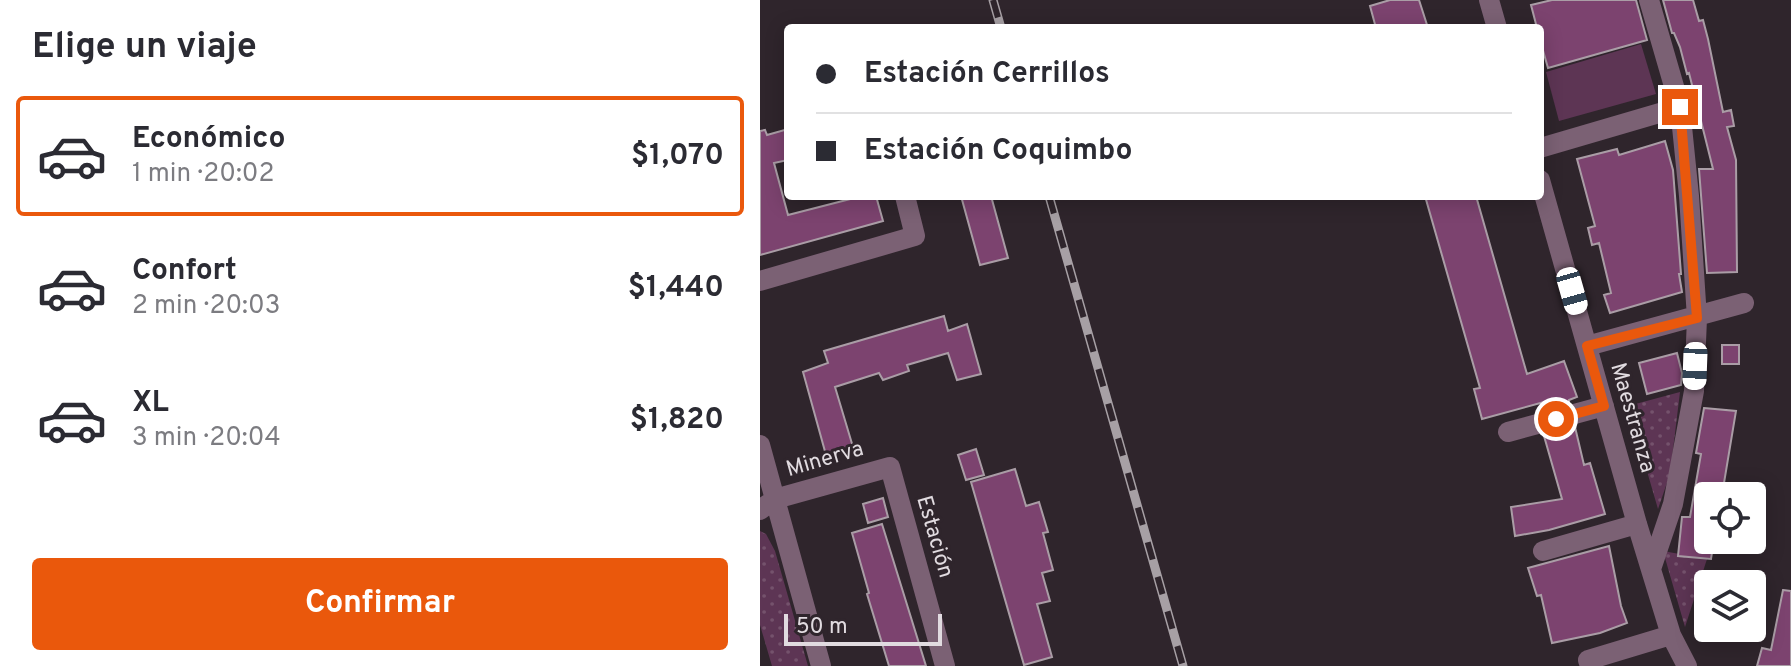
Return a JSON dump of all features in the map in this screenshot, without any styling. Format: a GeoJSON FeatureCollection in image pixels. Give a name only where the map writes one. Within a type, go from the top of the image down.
{"type":"FeatureCollection","features":[{"type":"Feature","properties":{"kind":"street"},"geometry":{"type":"LineString","coordinates":[[1489,0],[1496,24]]}},
{"type":"Feature","properties":{"kind":"street"},"geometry":{"type":"LineString","coordinates":[[1649,0],[1680,107],[1697,318],[1694,391],[1673,504],[1651,569]]}},
{"type":"Feature","properties":{"kind":"street"},"geometry":{"type":"LineString","coordinates":[[1544,147],[1680,107]]}},
{"type":"Feature","properties":{"kind":"street","name":"Maestranza"},"geometry":{"type":"LineString","coordinates":[[1544,194],[1637,524],[1671,635],[1687,666]]}},
{"type":"Feature","properties":{"kind":"street"},"geometry":{"type":"LineString","coordinates":[[760,281],[915,236],[906,200]]}},
{"type":"Feature","properties":{"kind":"street"},"geometry":{"type":"LineString","coordinates":[[1587,346],[1744,303]]}},
{"type":"Feature","properties":{"kind":"street"},"geometry":{"type":"LineString","coordinates":[[1508,432],[1604,406]]}},
{"type":"Feature","properties":{"kind":"street"},"geometry":{"type":"LineString","coordinates":[[760,445],[767,505],[821,666]]}},
{"type":"Feature","properties":{"kind":"street","name":"Minerva"},"geometry":{"type":"LineString","coordinates":[[767,505],[890,467]]}},
{"type":"Feature","properties":{"kind":"street","name":"Estación"},"geometry":{"type":"LineString","coordinates":[[890,467],[945,666]]}},
{"type":"Feature","properties":{"kind":"street"},"geometry":{"type":"LineString","coordinates":[[1543,551],[1637,524]]}},
{"type":"Feature","properties":{"kind":"street"},"geometry":{"type":"LineString","coordinates":[[1590,666],[1588,660],[1671,635]]}},
{"type":"Feature","properties":{"kind":"shaded area"},"geometry":{"type":"Polygon","coordinates":[[[1641,44],[1656,94],[1559,121],[1546,72],[1641,44]]]}},
{"type":"Feature","properties":{"kind":"shaded area"},"geometry":{"type":"Polygon","coordinates":[[[1680,392],[1670,474],[1658,509],[1628,406],[1680,392]]]}},
{"type":"Feature","properties":{"kind":"shaded area"},"geometry":{"type":"Polygon","coordinates":[[[760,531],[766,534],[775,551],[808,666],[772,666],[760,625],[760,531]]]}},
{"type":"Feature","properties":{"kind":"shaded area"},"geometry":{"type":"Polygon","coordinates":[[[1663,551],[1707,559],[1703,570],[1694,570],[1694,599],[1685,627],[1663,551]]]}},
{"type":"Feature","properties":{"kind":"building"},"geometry":{"type":"Polygon","coordinates":[[[1390,0],[1419,0],[1427,24],[1375,24],[1370,6],[1390,0]]]}},
{"type":"Feature","properties":{"kind":"building"},"geometry":{"type":"Polygon","coordinates":[[[1552,0],[1636,0],[1647,40],[1548,68],[1544,54],[1544,24],[1536,24],[1531,5],[1552,0]]]}},
{"type":"Feature","properties":{"kind":"building"},"geometry":{"type":"Polygon","coordinates":[[[1663,0],[1693,0],[1699,21],[1703,20],[1723,112],[1731,110],[1734,126],[1727,127],[1736,160],[1737,272],[1707,273],[1699,169],[1713,169],[1689,73],[1672,33],[1663,0]]]}},
{"type":"Feature","properties":{"kind":"building"},"geometry":{"type":"Polygon","coordinates":[[[765,130],[767,135],[784,130],[784,161],[774,163],[788,215],[846,200],[877,200],[883,221],[760,255],[760,131],[765,130]]]}},
{"type":"Feature","properties":{"kind":"building"},"geometry":{"type":"Polygon","coordinates":[[[1665,141],[1673,170],[1682,292],[1610,313],[1604,295],[1611,293],[1599,243],[1592,245],[1588,228],[1595,226],[1577,159],[1617,149],[1619,155],[1665,141]]]}},
{"type":"Feature","properties":{"kind":"building"},"geometry":{"type":"Polygon","coordinates":[[[962,200],[992,200],[1008,258],[980,265],[962,200]]]}},
{"type":"Feature","properties":{"kind":"building"},"geometry":{"type":"Polygon","coordinates":[[[1426,200],[1477,200],[1527,374],[1564,361],[1577,397],[1546,408],[1544,402],[1482,419],[1474,389],[1480,388],[1426,200]]]}},
{"type":"Feature","properties":{"kind":"building"},"geometry":{"type":"Polygon","coordinates":[[[944,316],[948,331],[967,324],[981,374],[957,380],[948,353],[907,365],[909,371],[883,380],[879,373],[835,387],[853,447],[826,455],[803,372],[828,363],[824,351],[944,316]]]}},
{"type":"Feature","properties":{"kind":"building"},"geometry":{"type":"Polygon","coordinates":[[[1722,345],[1739,345],[1739,364],[1722,364],[1722,345]]]}},
{"type":"Feature","properties":{"kind":"building"},"geometry":{"type":"Polygon","coordinates":[[[1677,353],[1682,373],[1681,385],[1647,394],[1639,363],[1677,353]]]}},
{"type":"Feature","properties":{"kind":"building"},"geometry":{"type":"Polygon","coordinates":[[[1704,408],[1736,411],[1724,482],[1696,482],[1701,454],[1696,453],[1704,408]]]}},
{"type":"Feature","properties":{"kind":"building"},"geometry":{"type":"Polygon","coordinates":[[[1575,427],[1584,465],[1590,463],[1605,514],[1515,536],[1511,507],[1562,499],[1544,436],[1575,427]]]}},
{"type":"Feature","properties":{"kind":"building"},"geometry":{"type":"Polygon","coordinates":[[[976,449],[984,475],[966,480],[958,455],[976,449]]]}},
{"type":"Feature","properties":{"kind":"building"},"geometry":{"type":"Polygon","coordinates":[[[1015,469],[1026,506],[1039,502],[1048,532],[1043,533],[1053,570],[1042,573],[1050,601],[1037,604],[1052,657],[1024,665],[971,482],[1015,469]]]}},
{"type":"Feature","properties":{"kind":"building"},"geometry":{"type":"Polygon","coordinates":[[[1694,494],[1694,554],[1712,554],[1711,559],[1678,556],[1682,517],[1690,517],[1694,494]]]}},
{"type":"Feature","properties":{"kind":"building"},"geometry":{"type":"Polygon","coordinates":[[[883,498],[888,517],[868,523],[863,504],[883,498]]]}},
{"type":"Feature","properties":{"kind":"building"},"geometry":{"type":"Polygon","coordinates":[[[882,524],[926,666],[889,666],[852,533],[882,524]]]}},
{"type":"Feature","properties":{"kind":"building"},"geometry":{"type":"Polygon","coordinates":[[[1609,546],[1627,623],[1600,633],[1552,643],[1541,595],[1537,596],[1528,568],[1609,546]]]}},
{"type":"Feature","properties":{"kind":"building"},"geometry":{"type":"Polygon","coordinates":[[[1783,590],[1791,591],[1791,666],[1757,666],[1762,648],[1771,650],[1783,590]]]}},
{"type":"Feature","properties":{"kind":"railway"},"geometry":{"type":"LineString","coordinates":[[993,0],[1000,24]]}},
{"type":"Feature","properties":{"kind":"railway"},"geometry":{"type":"LineString","coordinates":[[1050,200],[1183,666]]}},
{"type":"Feature","properties":{"kind":"route"},"geometry":{"type":"LineString","coordinates":[[1556,419],[1604,406],[1587,346],[1697,318],[1680,107]]}}]}
